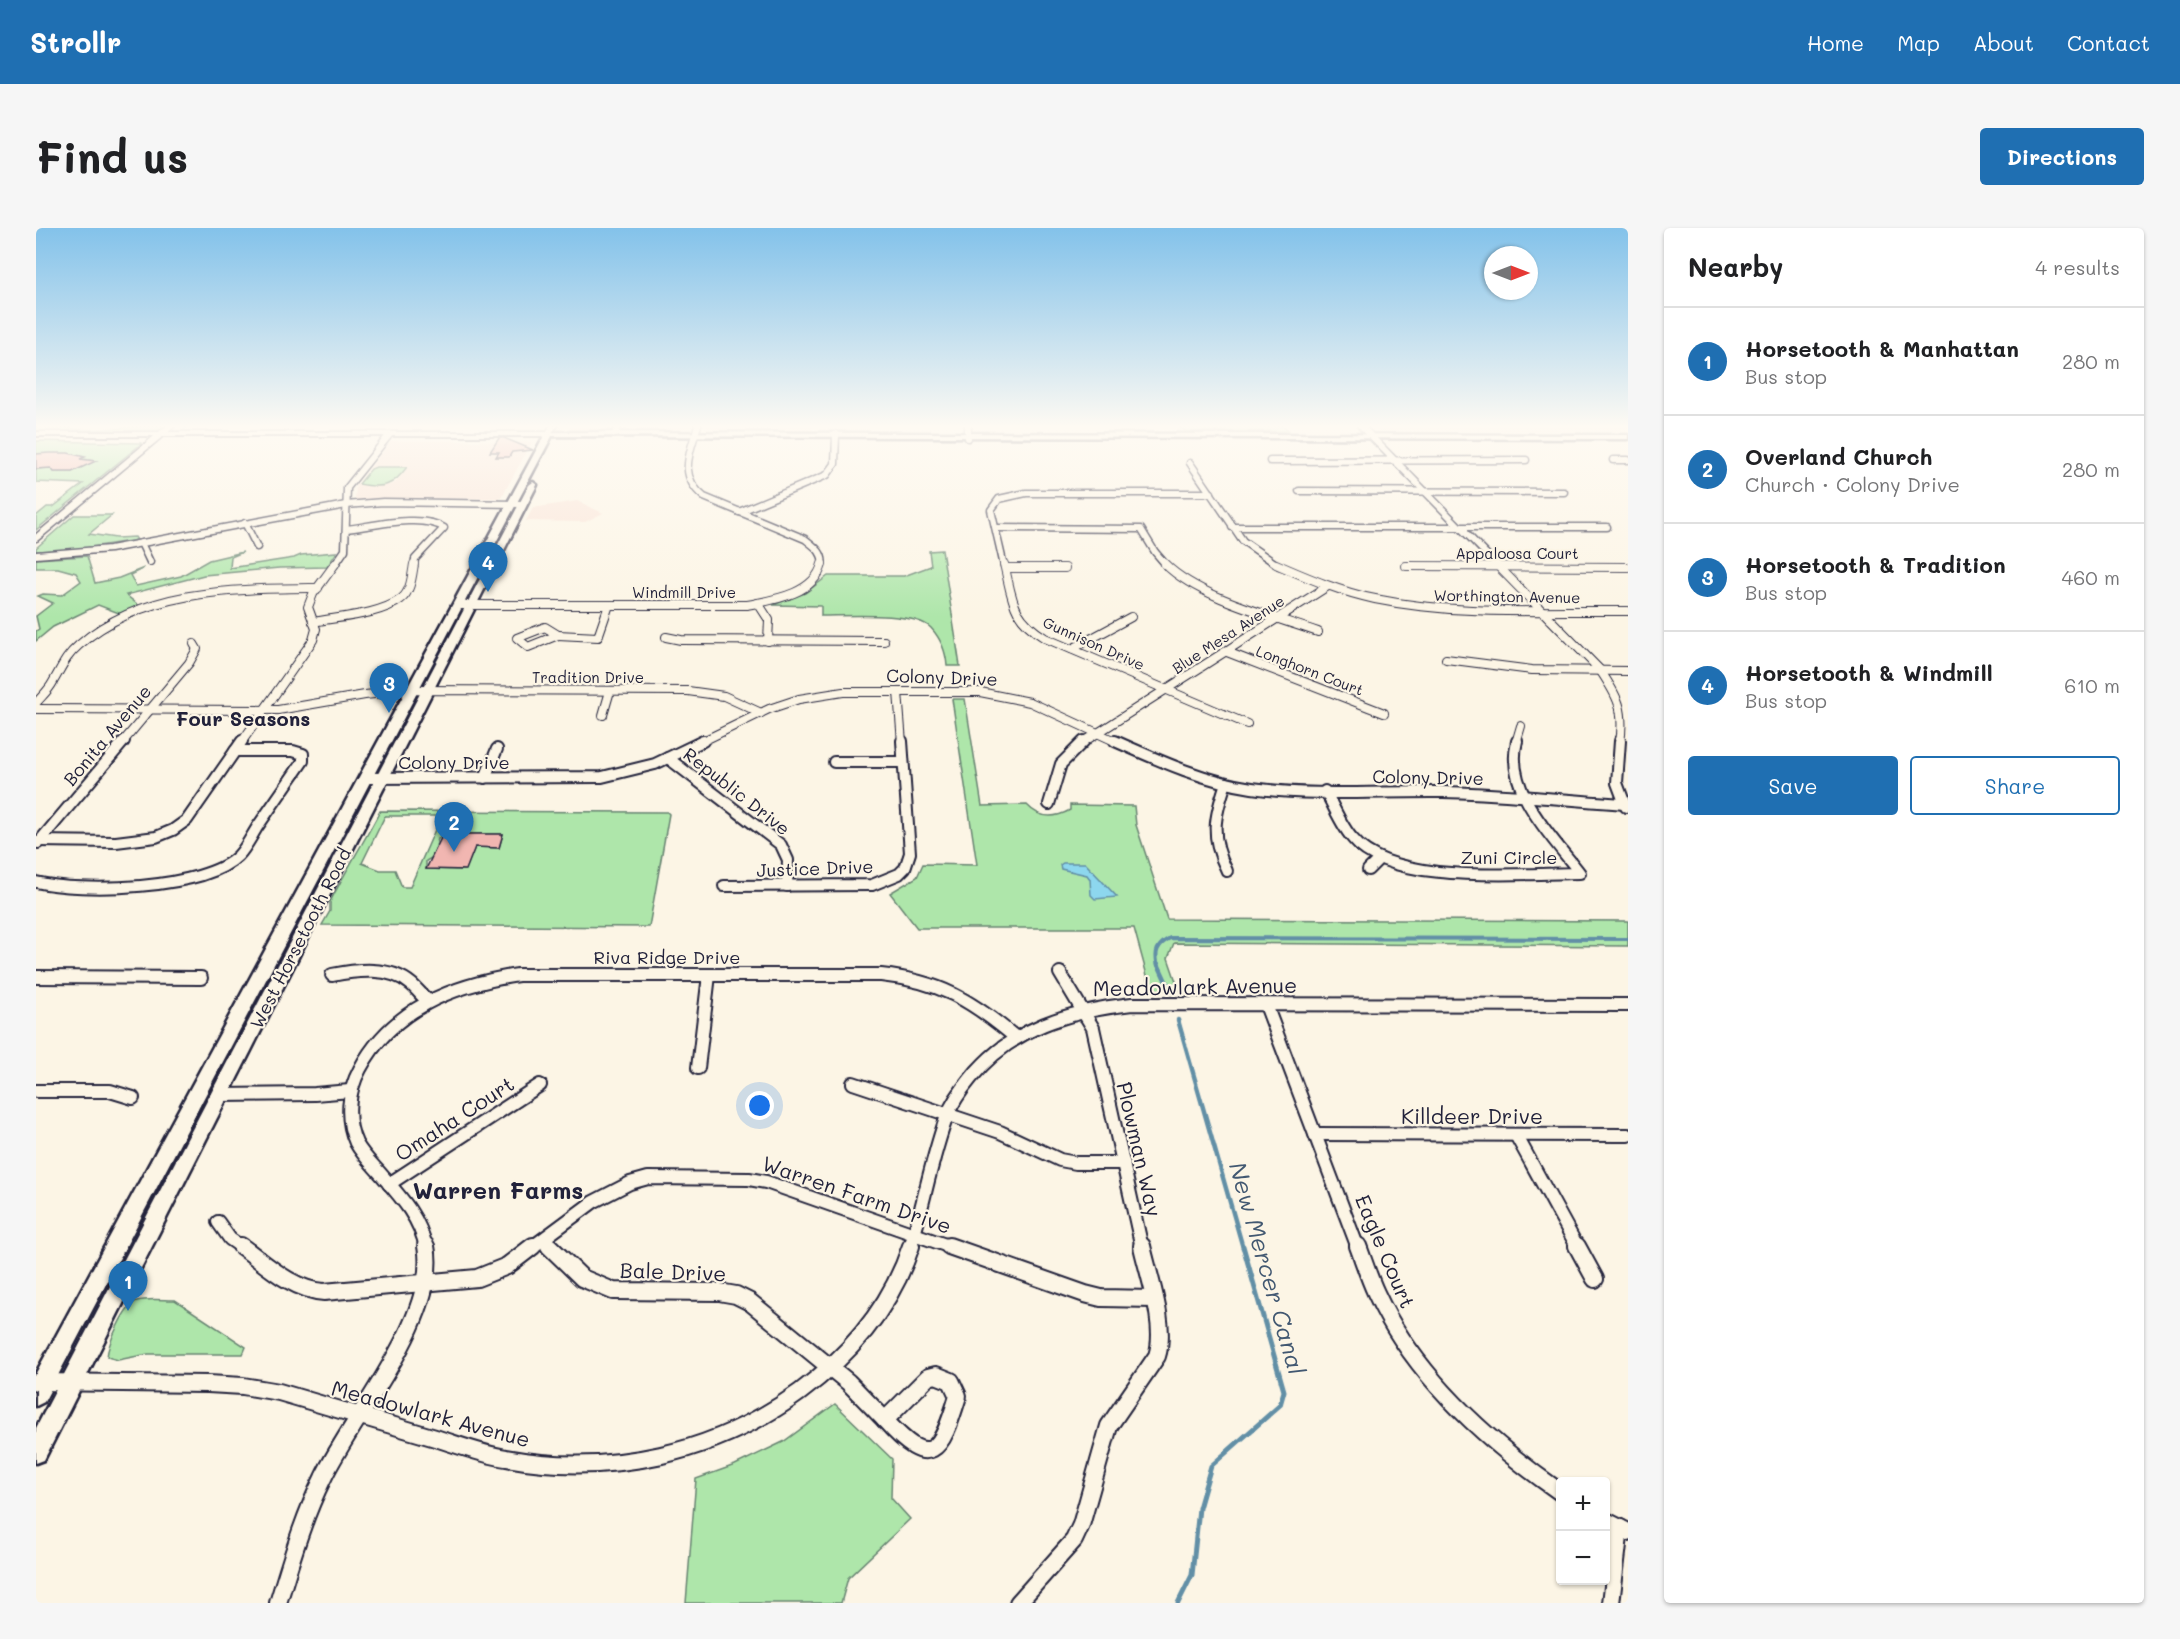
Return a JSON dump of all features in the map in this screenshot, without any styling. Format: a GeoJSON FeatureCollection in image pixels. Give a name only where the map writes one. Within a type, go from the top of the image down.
{"type":"FeatureCollection","features":[{"type":"Feature","properties":{"kind":"main road","name":"West Horsetooth Road"},"geometry":{"type":"LineString","coordinates":[[38,1386],[458,605],[525,489]]}},
{"type":"Feature","properties":{"kind":"main road","name":"West Horsetooth Road"},"geometry":{"type":"LineString","coordinates":[[36,1452],[471,605],[518,502]]}},
{"type":"Feature","properties":{"kind":"street"},"geometry":{"type":"LineString","coordinates":[[36,538],[95,489]]}},
{"type":"Feature","properties":{"kind":"street"},"geometry":{"type":"LineString","coordinates":[[37,842],[138,841],[166,834],[187,820],[313,640],[316,629],[308,607],[318,588],[341,559],[346,544],[347,489]]}},
{"type":"Feature","properties":{"kind":"street"},"geometry":{"type":"LineString","coordinates":[[694,489],[704,497],[739,512],[793,489]]}},
{"type":"Feature","properties":{"kind":"street","name":"Worthington Avenue"},"geometry":{"type":"LineString","coordinates":[[1208,489],[1232,527],[1252,549],[1273,563],[1328,586],[1366,597],[1414,606],[1458,610],[1628,611]]}},
{"type":"Feature","properties":{"kind":"street"},"geometry":{"type":"LineString","coordinates":[[1422,489],[1600,670],[1611,685],[1621,708],[1622,731],[1617,787],[1626,806]]}},
{"type":"Feature","properties":{"kind":"street"},"geometry":{"type":"LineString","coordinates":[[1299,491],[1564,492]]}},
{"type":"Feature","properties":{"kind":"street","name":"Gunnison Drive"},"geometry":{"type":"LineString","coordinates":[[1211,493],[1026,493],[999,497],[991,510],[1015,610],[1022,622],[1036,633],[1072,650],[1247,724]]}},
{"type":"Feature","properties":{"kind":"street"},"geometry":{"type":"LineString","coordinates":[[36,555],[74,554],[346,505],[383,502],[518,502]]}},
{"type":"Feature","properties":{"kind":"street","name":"Windmill Drive"},"geometry":{"type":"LineString","coordinates":[[458,605],[731,606],[758,603],[792,594],[810,584],[820,573],[822,557],[818,549],[805,539],[739,512]]}},
{"type":"Feature","properties":{"kind":"street"},"geometry":{"type":"LineString","coordinates":[[313,622],[374,610],[402,599],[409,587],[415,560],[422,549],[444,528],[437,522],[412,522],[347,529]]}},
{"type":"Feature","properties":{"kind":"street"},"geometry":{"type":"LineString","coordinates":[[244,524],[257,548]]}},
{"type":"Feature","properties":{"kind":"street"},"geometry":{"type":"LineString","coordinates":[[1232,527],[1607,527]]}},
{"type":"Feature","properties":{"kind":"street"},"geometry":{"type":"LineString","coordinates":[[996,528],[1141,529],[1158,559],[1180,576],[1210,593],[1318,632]]}},
{"type":"Feature","properties":{"kind":"street"},"geometry":{"type":"LineString","coordinates":[[141,543],[150,562]]}},
{"type":"Feature","properties":{"kind":"street","name":"Appaloosa Court"},"geometry":{"type":"LineString","coordinates":[[1406,566],[1628,567]]}},
{"type":"Feature","properties":{"kind":"street"},"geometry":{"type":"LineString","coordinates":[[1006,568],[1065,568]]}},
{"type":"Feature","properties":{"kind":"street","name":"Blue Mesa Avenue"},"geometry":{"type":"LineString","coordinates":[[1049,804],[1060,764],[1078,745],[1328,586]]}},
{"type":"Feature","properties":{"kind":"street"},"geometry":{"type":"LineString","coordinates":[[36,703],[52,684],[66,658],[80,644],[102,629],[134,613],[175,600],[220,591],[318,588]]}},
{"type":"Feature","properties":{"kind":"street"},"geometry":{"type":"LineString","coordinates":[[758,603],[771,623],[768,641]]}},
{"type":"Feature","properties":{"kind":"street","name":"Windmill Drive"},"geometry":{"type":"LineString","coordinates":[[558,635],[598,637],[609,605]]}},
{"type":"Feature","properties":{"kind":"street"},"geometry":{"type":"LineString","coordinates":[[1072,650],[1131,617]]}},
{"type":"Feature","properties":{"kind":"street"},"geometry":{"type":"LineString","coordinates":[[666,637],[681,640],[884,641]]}},
{"type":"Feature","properties":{"kind":"street","name":"Bonita Avenue"},"geometry":{"type":"LineString","coordinates":[[37,842],[189,663],[197,649],[194,644]]}},
{"type":"Feature","properties":{"kind":"street","name":"Longhorn Court"},"geometry":{"type":"LineString","coordinates":[[1227,652],[1384,713]]}},
{"type":"Feature","properties":{"kind":"street"},"geometry":{"type":"LineString","coordinates":[[1446,659],[1532,670],[1628,671]]}},
{"type":"Feature","properties":{"kind":"street","name":"Tradition Drive"},"geometry":{"type":"LineString","coordinates":[[36,709],[264,710],[290,709],[332,699],[412,690],[610,691],[712,693],[735,700],[761,713]]}},
{"type":"Feature","properties":{"kind":"street"},"geometry":{"type":"LineString","coordinates":[[603,715],[610,691]]}},
{"type":"Feature","properties":{"kind":"street","name":"Colony Drive"},"geometry":{"type":"LineString","coordinates":[[365,778],[602,777],[643,768],[761,713],[811,696],[843,692],[980,692],[1015,698],[1045,708],[1170,766],[1226,783],[1262,790],[1445,792],[1626,806]]}},
{"type":"Feature","properties":{"kind":"street","name":"Justice Drive"},"geometry":{"type":"LineString","coordinates":[[724,886],[872,885],[891,879],[905,868],[910,853],[898,692]]}},
{"type":"Feature","properties":{"kind":"street","name":"Zuni Circle"},"geometry":{"type":"LineString","coordinates":[[1325,791],[1347,833],[1359,846],[1379,859],[1403,868],[1430,873],[1580,873],[1538,818],[1526,797],[1513,764],[1521,726]]}},
{"type":"Feature","properties":{"kind":"street"},"geometry":{"type":"LineString","coordinates":[[485,778],[497,749]]}},
{"type":"Feature","properties":{"kind":"street"},"geometry":{"type":"LineString","coordinates":[[36,882],[52,886],[168,883],[214,872],[227,864],[237,857],[303,761],[303,754],[293,751],[235,751]]}},
{"type":"Feature","properties":{"kind":"street","name":"Republic Drive"},"geometry":{"type":"LineString","coordinates":[[668,758],[781,845],[788,860],[787,886]]}},
{"type":"Feature","properties":{"kind":"street"},"geometry":{"type":"LineString","coordinates":[[834,762],[903,762]]}},
{"type":"Feature","properties":{"kind":"street"},"geometry":{"type":"LineString","coordinates":[[1617,767],[1628,770]]}},
{"type":"Feature","properties":{"kind":"street"},"geometry":{"type":"LineString","coordinates":[[1226,783],[1213,826],[1216,849],[1227,871]]}},
{"type":"Feature","properties":{"kind":"street"},"geometry":{"type":"LineString","coordinates":[[1368,870],[1379,859]]}},
{"type":"Feature","properties":{"kind":"street"},"geometry":{"type":"LineString","coordinates":[[332,975],[359,971],[389,973],[408,981],[428,1001]]}},
{"type":"Feature","properties":{"kind":"street","name":"Plowman Way"},"geometry":{"type":"LineString","coordinates":[[1018,1603],[1074,1540],[1081,1525],[1109,1426],[1116,1412],[1154,1361],[1160,1346],[1160,1328],[1154,1299],[1093,1028],[1060,973]]}},
{"type":"Feature","properties":{"kind":"street","name":"Riva Ridge Drive"},"geometry":{"type":"LineString","coordinates":[[278,1603],[309,1508],[328,1467],[406,1337],[418,1309],[424,1283],[426,1243],[415,1213],[362,1153],[349,1119],[350,1091],[361,1064],[372,1048],[396,1023],[428,1001],[478,982],[518,975],[881,975],[915,979],[949,990],[967,999],[1015,1037]]}},
{"type":"Feature","properties":{"kind":"street"},"geometry":{"type":"LineString","coordinates":[[698,1068],[710,975]]}},
{"type":"Feature","properties":{"kind":"street"},"geometry":{"type":"LineString","coordinates":[[36,977],[201,978]]}},
{"type":"Feature","properties":{"kind":"street","name":"Meadowlark Avenue"},"geometry":{"type":"LineString","coordinates":[[38,1386],[71,1383],[243,1386],[279,1392],[504,1458],[567,1465],[620,1462],[670,1454],[757,1420],[804,1390],[852,1347],[878,1314],[893,1290],[916,1236],[929,1179],[948,1114],[968,1079],[983,1062],[1015,1037],[1046,1022],[1084,1010],[1132,1004],[1628,1005]]}},
{"type":"Feature","properties":{"kind":"street","name":"Eagle Court"},"geometry":{"type":"LineString","coordinates":[[1266,1005],[1376,1294],[1393,1326],[1414,1358],[1466,1418],[1501,1449],[1556,1489]]}},
{"type":"Feature","properties":{"kind":"street"},"geometry":{"type":"LineString","coordinates":[[853,1083],[1000,1132],[1060,1160],[1076,1163],[1124,1163]]}},
{"type":"Feature","properties":{"kind":"street","name":"Omaha Court"},"geometry":{"type":"LineString","coordinates":[[389,1184],[540,1085]]}},
{"type":"Feature","properties":{"kind":"street"},"geometry":{"type":"LineString","coordinates":[[36,1091],[110,1091],[133,1098]]}},
{"type":"Feature","properties":{"kind":"street"},"geometry":{"type":"LineString","coordinates":[[219,1095],[315,1094],[350,1091]]}},
{"type":"Feature","properties":{"kind":"street","name":"Killdeer Drive"},"geometry":{"type":"LineString","coordinates":[[1315,1134],[1628,1135]]}},
{"type":"Feature","properties":{"kind":"street"},"geometry":{"type":"LineString","coordinates":[[1516,1135],[1595,1279]]}},
{"type":"Feature","properties":{"kind":"street","name":"Warren Farm Drive"},"geometry":{"type":"LineString","coordinates":[[218,1222],[230,1239],[298,1286],[310,1291],[324,1292],[477,1278],[493,1273],[507,1266],[609,1192],[634,1181],[648,1178],[749,1179],[766,1182],[1085,1294],[1101,1298],[1154,1299]]}},
{"type":"Feature","properties":{"kind":"street","name":"Bale Drive"},"geometry":{"type":"LineString","coordinates":[[543,1240],[574,1274],[597,1287],[613,1291],[719,1292],[736,1295],[750,1302],[831,1368],[911,1447],[918,1450],[933,1450],[940,1444],[958,1396],[957,1388],[945,1376],[928,1377],[885,1420]]}},
{"type":"Feature","properties":{"kind":"street"},"geometry":{"type":"LineString","coordinates":[[1611,1603],[1618,1527]]}},
{"type":"Feature","properties":{"kind":"shaded area"},"geometry":{"type":"Polygon","coordinates":[[[356,489],[506,489],[501,498],[355,500],[356,489]]]}},
{"type":"Feature","properties":{"kind":"shaded area"},"geometry":{"type":"Polygon","coordinates":[[[577,501],[603,513],[585,522],[526,521],[533,508],[577,501]]]}},
{"type":"Feature","properties":{"kind":"green space"},"geometry":{"type":"Polygon","coordinates":[[[76,489],[86,489],[36,530],[36,516],[47,507],[53,507],[76,489]]]}},
{"type":"Feature","properties":{"kind":"green space"},"geometry":{"type":"Polygon","coordinates":[[[74,515],[112,515],[89,534],[116,538],[135,537],[137,540],[78,549],[36,551],[36,548],[74,515]]]}},
{"type":"Feature","properties":{"kind":"green space"},"geometry":{"type":"Polygon","coordinates":[[[942,550],[960,666],[947,666],[944,651],[935,632],[923,623],[895,617],[821,616],[821,606],[773,605],[805,593],[828,576],[904,576],[931,566],[929,551],[942,550]]]}},
{"type":"Feature","properties":{"kind":"green space"},"geometry":{"type":"Polygon","coordinates":[[[243,552],[231,557],[230,568],[301,555],[337,552],[327,567],[279,568],[204,575],[126,595],[142,608],[124,615],[98,605],[53,627],[36,641],[36,631],[39,629],[36,616],[53,603],[38,596],[62,595],[81,581],[76,573],[58,568],[36,568],[36,559],[87,556],[95,583],[119,578],[144,568],[130,575],[136,586],[181,576],[209,560],[243,552]]]}},
{"type":"Feature","properties":{"kind":"green space"},"geometry":{"type":"Polygon","coordinates":[[[952,699],[965,699],[982,806],[1027,805],[1037,813],[1053,816],[1070,810],[1070,805],[1134,806],[1136,825],[1167,919],[1628,921],[1628,946],[1174,943],[1168,958],[1179,990],[1151,990],[1134,928],[917,928],[890,893],[917,877],[923,864],[977,865],[952,699]]]}},
{"type":"Feature","properties":{"kind":"green space"},"geometry":{"type":"Polygon","coordinates":[[[380,811],[667,812],[669,814],[649,927],[322,925],[330,911],[330,902],[380,811]],[[385,816],[362,863],[380,870],[395,870],[402,887],[410,887],[441,816],[385,816]],[[443,834],[438,839],[433,857],[426,861],[426,869],[465,870],[475,847],[499,848],[503,834],[443,834]]]}},
{"type":"Feature","properties":{"kind":"green space"},"geometry":{"type":"Polygon","coordinates":[[[146,1300],[175,1300],[246,1347],[243,1354],[148,1354],[118,1360],[107,1357],[118,1325],[132,1304],[146,1300]]]}},
{"type":"Feature","properties":{"kind":"green space"},"geometry":{"type":"Polygon","coordinates":[[[835,1404],[892,1459],[891,1498],[910,1519],[848,1578],[841,1603],[686,1603],[696,1479],[735,1465],[783,1442],[835,1404]]]}},
{"type":"Feature","properties":{"kind":"water"},"geometry":{"type":"Polygon","coordinates":[[[1085,863],[1117,897],[1095,899],[1091,895],[1090,879],[1087,875],[1061,869],[1060,865],[1085,863]]]}},
{"type":"Feature","properties":{"kind":"building"},"geometry":{"type":"Polygon","coordinates":[[[443,834],[503,834],[499,848],[475,847],[466,870],[426,869],[443,834]]]}},
{"type":"Feature","properties":{"kind":"waterway","name":"New Mercer Canal"},"geometry":{"type":"LineString","coordinates":[[1158,966],[1156,957],[1158,949],[1170,938],[1628,939]]}},
{"type":"Feature","properties":{"kind":"waterway","name":"New Mercer Canal"},"geometry":{"type":"LineString","coordinates":[[1158,964],[1169,988]]}},
{"type":"Feature","properties":{"kind":"waterway","name":"New Mercer Canal"},"geometry":{"type":"LineString","coordinates":[[1178,1020],[1243,1248]]}},
{"type":"Feature","properties":{"kind":"waterway","name":"New Mercer Canal"},"geometry":{"type":"LineString","coordinates":[[1178,1603],[1192,1575],[1199,1508],[1211,1466],[1280,1405],[1284,1391],[1243,1246]]}},
{"type":"Feature","properties":{"kind":"place","name":"Horsetooth & Windmill"},"geometry":{"type":"Point","coordinates":[488,592]}},
{"type":"Feature","properties":{"kind":"place","name":"Horsetooth & Tradition"},"geometry":{"type":"Point","coordinates":[389,713]}},
{"type":"Feature","properties":{"kind":"place","name":"Overland Church"},"geometry":{"type":"Point","coordinates":[454,852]}},
{"type":"Feature","properties":{"kind":"place","name":"Horsetooth & Manhattan"},"geometry":{"type":"Point","coordinates":[128,1311]}},
{"type":"Feature","properties":{"kind":"district","name":"Four Seasons"},"geometry":{"type":"Point","coordinates":[243,718]}},
{"type":"Feature","properties":{"kind":"district","name":"Warren Farms"},"geometry":{"type":"Point","coordinates":[498,1189]}}]}
